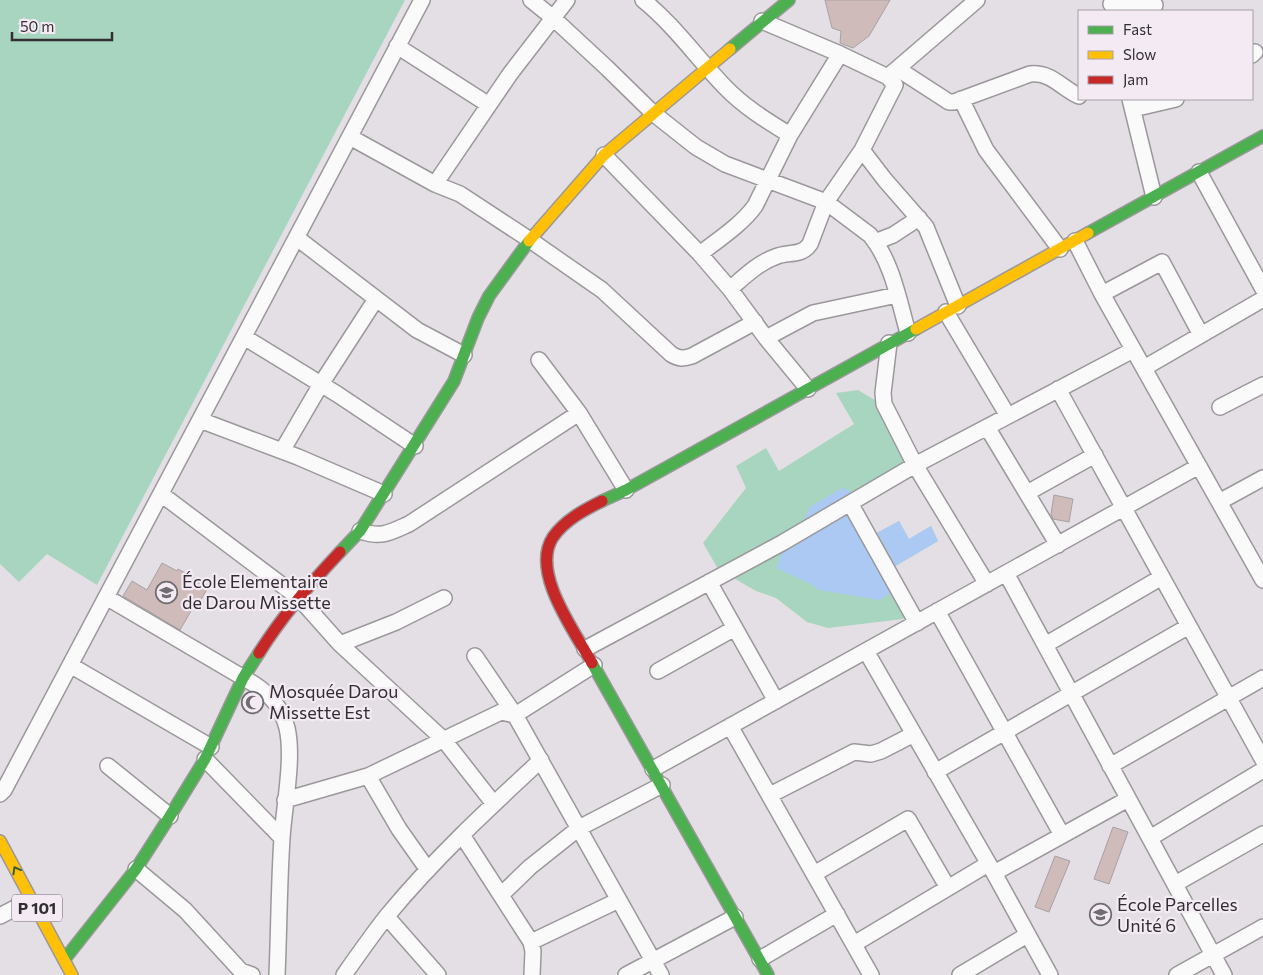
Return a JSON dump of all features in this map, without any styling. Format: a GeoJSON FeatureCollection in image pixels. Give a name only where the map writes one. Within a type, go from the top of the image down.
{"type":"FeatureCollection","features":[{"type":"Feature","properties":{"kind":"street"},"geometry":{"type":"LineString","coordinates":[[0,794],[4,790],[70,666],[422,0]]}},
{"type":"Feature","properties":{"kind":"street"},"geometry":{"type":"LineString","coordinates":[[531,0],[552,17],[654,113],[696,147],[725,164],[826,202],[870,235],[886,262],[908,333]]}},
{"type":"Feature","properties":{"kind":"street"},"geometry":{"type":"LineString","coordinates":[[435,184],[552,17],[567,0]]}},
{"type":"Feature","properties":{"kind":"street"},"geometry":{"type":"LineString","coordinates":[[64,960],[136,869],[170,816],[208,753],[243,678],[277,624],[360,531],[384,494],[454,381],[490,296],[530,240],[604,155],[788,0]]}},
{"type":"Feature","properties":{"kind":"street"},"geometry":{"type":"LineString","coordinates":[[730,289],[768,259],[788,253],[800,254],[806,250],[826,202],[862,150],[894,87],[893,73],[977,0]]}},
{"type":"Feature","properties":{"kind":"street"},"geometry":{"type":"LineString","coordinates":[[649,2],[724,87],[743,104],[790,134]]}},
{"type":"Feature","properties":{"kind":"street"},"geometry":{"type":"LineString","coordinates":[[1112,5],[1157,5]]}},
{"type":"Feature","properties":{"kind":"street"},"geometry":{"type":"LineString","coordinates":[[762,21],[840,54],[893,73],[951,102],[1030,74],[1039,73],[1059,82],[1078,95]]}},
{"type":"Feature","properties":{"kind":"street"},"geometry":{"type":"LineString","coordinates":[[398,46],[489,105]]}},
{"type":"Feature","properties":{"kind":"street"},"geometry":{"type":"LineString","coordinates":[[700,254],[749,215],[790,134],[840,54]]}},
{"type":"Feature","properties":{"kind":"street"},"geometry":{"type":"LineString","coordinates":[[961,99],[986,150],[1060,249]]}},
{"type":"Feature","properties":{"kind":"street"},"geometry":{"type":"LineString","coordinates":[[1154,197],[1131,104],[1167,100]]}},
{"type":"Feature","properties":{"kind":"street"},"geometry":{"type":"LineString","coordinates":[[768,975],[552,588],[546,567],[547,554],[556,534],[564,524],[579,514],[626,490],[1263,136]]}},
{"type":"Feature","properties":{"kind":"street"},"geometry":{"type":"LineString","coordinates":[[350,137],[435,184],[460,194],[530,240],[602,290],[672,354],[679,358],[692,356],[755,322]]}},
{"type":"Feature","properties":{"kind":"street"},"geometry":{"type":"LineString","coordinates":[[862,150],[926,227],[952,309],[1008,416]]}},
{"type":"Feature","properties":{"kind":"street"},"geometry":{"type":"LineString","coordinates":[[604,155],[700,254],[730,289],[766,338],[808,389]]}},
{"type":"Feature","properties":{"kind":"street"},"geometry":{"type":"LineString","coordinates":[[1199,172],[1263,289]]}},
{"type":"Feature","properties":{"kind":"street"},"geometry":{"type":"LineString","coordinates":[[875,242],[893,235],[919,218]]}},
{"type":"Feature","properties":{"kind":"street"},"geometry":{"type":"LineString","coordinates":[[297,238],[417,330],[464,355]]}},
{"type":"Feature","properties":{"kind":"street"},"geometry":{"type":"LineString","coordinates":[[1075,241],[1133,350],[1261,573]]}},
{"type":"Feature","properties":{"kind":"street"},"geometry":{"type":"LineString","coordinates":[[1102,294],[1162,262],[1201,335]]}},
{"type":"Feature","properties":{"kind":"street"},"geometry":{"type":"LineString","coordinates":[[766,338],[813,313],[897,295]]}},
{"type":"Feature","properties":{"kind":"street"},"geometry":{"type":"LineString","coordinates":[[1144,368],[1263,299]]}},
{"type":"Feature","properties":{"kind":"street"},"geometry":{"type":"LineString","coordinates":[[282,452],[321,384],[376,300]]}},
{"type":"Feature","properties":{"kind":"street"},"geometry":{"type":"LineString","coordinates":[[244,337],[321,384],[415,446]]}},
{"type":"Feature","properties":{"kind":"street"},"geometry":{"type":"LineString","coordinates":[[889,343],[883,393],[884,404],[915,465],[987,584]]}},
{"type":"Feature","properties":{"kind":"street"},"geometry":{"type":"LineString","coordinates":[[585,649],[782,543],[915,465],[1133,350]]}},
{"type":"Feature","properties":{"kind":"street"},"geometry":{"type":"LineString","coordinates":[[539,360],[579,413],[626,490]]}},
{"type":"Feature","properties":{"kind":"street"},"geometry":{"type":"LineString","coordinates":[[1220,407],[1263,385]]}},
{"type":"Feature","properties":{"kind":"street"},"geometry":{"type":"LineString","coordinates":[[1058,389],[1263,760]]}},
{"type":"Feature","properties":{"kind":"street"},"geometry":{"type":"LineString","coordinates":[[360,531],[375,536],[387,534],[409,524],[579,413]]}},
{"type":"Feature","properties":{"kind":"street"},"geometry":{"type":"LineString","coordinates":[[200,420],[384,494]]}},
{"type":"Feature","properties":{"kind":"street"},"geometry":{"type":"LineString","coordinates":[[987,427],[1058,545]]}},
{"type":"Feature","properties":{"kind":"street"},"geometry":{"type":"LineString","coordinates":[[1027,493],[1094,455]]}},
{"type":"Feature","properties":{"kind":"street"},"geometry":{"type":"LineString","coordinates":[[653,769],[1199,466]]}},
{"type":"Feature","properties":{"kind":"street"},"geometry":{"type":"LineString","coordinates":[[1219,502],[1263,478]]}},
{"type":"Feature","properties":{"kind":"street"},"geometry":{"type":"LineString","coordinates":[[161,494],[299,598],[340,644],[444,740],[494,804]]}},
{"type":"Feature","properties":{"kind":"street"},"geometry":{"type":"LineString","coordinates":[[850,503],[917,622]]}},
{"type":"Feature","properties":{"kind":"street"},"geometry":{"type":"LineString","coordinates":[[1006,573],[1224,975]]}},
{"type":"Feature","properties":{"kind":"street"},"geometry":{"type":"LineString","coordinates":[[1045,645],[1162,577]]}},
{"type":"Feature","properties":{"kind":"street"},"geometry":{"type":"LineString","coordinates":[[709,582],[776,701]]}},
{"type":"Feature","properties":{"kind":"street"},"geometry":{"type":"LineString","coordinates":[[106,597],[268,694],[283,714],[288,730],[290,750],[282,838],[277,975]]}},
{"type":"Feature","properties":{"kind":"street"},"geometry":{"type":"LineString","coordinates":[[340,644],[396,622],[444,598]]}},
{"type":"Feature","properties":{"kind":"street"},"geometry":{"type":"LineString","coordinates":[[937,611],[1062,835]]}},
{"type":"Feature","properties":{"kind":"street"},"geometry":{"type":"LineString","coordinates":[[935,772],[1189,626]]}},
{"type":"Feature","properties":{"kind":"street"},"geometry":{"type":"LineString","coordinates":[[658,671],[735,628]]}},
{"type":"Feature","properties":{"kind":"street"},"geometry":{"type":"LineString","coordinates":[[866,651],[1050,975]]}},
{"type":"Feature","properties":{"kind":"street"},"geometry":{"type":"LineString","coordinates":[[475,656],[515,715],[661,975]]}},
{"type":"Feature","properties":{"kind":"street"},"geometry":{"type":"LineString","coordinates":[[285,800],[368,776],[501,712],[515,715],[594,665]]}},
{"type":"Feature","properties":{"kind":"street"},"geometry":{"type":"LineString","coordinates":[[70,666],[208,753],[282,838]]}},
{"type":"Feature","properties":{"kind":"street"},"geometry":{"type":"LineString","coordinates":[[1110,766],[1263,678]]}},
{"type":"Feature","properties":{"kind":"street"},"geometry":{"type":"LineString","coordinates":[[730,726],[871,975]]}},
{"type":"Feature","properties":{"kind":"street"},"geometry":{"type":"LineString","coordinates":[[770,795],[854,752],[871,754],[881,752],[914,734]]}},
{"type":"Feature","properties":{"kind":"street"},"geometry":{"type":"LineString","coordinates":[[344,975],[386,917],[428,870],[541,760]]}},
{"type":"Feature","properties":{"kind":"street"},"geometry":{"type":"LineString","coordinates":[[108,766],[170,816]]}},
{"type":"Feature","properties":{"kind":"street"},"geometry":{"type":"LineString","coordinates":[[1150,838],[1263,770]]}},
{"type":"Feature","properties":{"kind":"street"},"geometry":{"type":"LineString","coordinates":[[368,776],[399,829],[428,870]]}},
{"type":"Feature","properties":{"kind":"street"},"geometry":{"type":"LineString","coordinates":[[501,895],[530,867],[579,828],[662,785]]}},
{"type":"Feature","properties":{"kind":"street"},"geometry":{"type":"LineString","coordinates":[[854,944],[948,888],[1062,835],[1128,799]]}},
{"type":"Feature","properties":{"kind":"street"},"geometry":{"type":"LineString","coordinates":[[814,874],[908,819],[948,888]]}},
{"type":"Feature","properties":{"kind":"street"},"geometry":{"type":"LineString","coordinates":[[1176,884],[1263,834]]}},
{"type":"Feature","properties":{"kind":"street"},"geometry":{"type":"LineString","coordinates":[[462,835],[531,942],[534,951],[532,975]]}},
{"type":"Feature","properties":{"kind":"street","name":"P 101"},"geometry":{"type":"LineString","coordinates":[[0,841],[72,975]]}},
{"type":"Feature","properties":{"kind":"street","name":"P 101"},"geometry":{"type":"LineString","coordinates":[[0,862],[24,909]]}},
{"type":"Feature","properties":{"kind":"street"},"geometry":{"type":"LineString","coordinates":[[136,869],[185,910],[241,970],[252,975]]}},
{"type":"Feature","properties":{"kind":"street"},"geometry":{"type":"LineString","coordinates":[[531,942],[619,900]]}},
{"type":"Feature","properties":{"kind":"street"},"geometry":{"type":"LineString","coordinates":[[0,916],[24,909]]}},
{"type":"Feature","properties":{"kind":"street"},"geometry":{"type":"LineString","coordinates":[[760,960],[837,914]]}},
{"type":"Feature","properties":{"kind":"street"},"geometry":{"type":"LineString","coordinates":[[386,917],[438,975]]}},
{"type":"Feature","properties":{"kind":"street"},"geometry":{"type":"LineString","coordinates":[[626,975],[735,917]]}},
{"type":"Feature","properties":{"kind":"street"},"geometry":{"type":"LineString","coordinates":[[1177,975],[1263,927]]}},
{"type":"Feature","properties":{"kind":"street"},"geometry":{"type":"LineString","coordinates":[[960,975],[1027,935]]}},
{"type":"Feature","properties":{"kind":"green space"},"geometry":{"type":"Polygon","coordinates":[[[0,0],[405,0],[97,585],[47,554],[19,582],[0,564],[0,0]]]}},
{"type":"Feature","properties":{"kind":"green space"},"geometry":{"type":"Polygon","coordinates":[[[858,390],[878,402],[914,474],[854,506],[870,537],[899,521],[909,539],[931,526],[938,541],[892,568],[913,610],[903,619],[828,628],[807,622],[776,598],[756,591],[718,569],[703,543],[746,488],[736,466],[766,448],[779,471],[854,424],[836,393],[858,390]]]}},
{"type":"Feature","properties":{"kind":"water"},"geometry":{"type":"Polygon","coordinates":[[[842,488],[850,491],[854,506],[869,537],[899,521],[909,539],[931,526],[938,541],[892,568],[898,580],[888,595],[879,600],[819,590],[809,583],[776,568],[782,554],[799,531],[810,507],[842,488]]]}},
{"type":"Feature","properties":{"kind":"building"},"geometry":{"type":"Polygon","coordinates":[[[825,0],[890,0],[869,36],[853,48],[840,43],[841,31],[832,28],[825,0]]]}},
{"type":"Feature","properties":{"kind":"building"},"geometry":{"type":"Polygon","coordinates":[[[1054,495],[1073,499],[1069,522],[1053,519],[1051,514],[1054,495]]]}},
{"type":"Feature","properties":{"kind":"building","name":"École Elementaire de Darou Missette"},"geometry":{"type":"Polygon","coordinates":[[[162,563],[177,571],[178,569],[209,586],[197,606],[195,604],[180,630],[123,596],[132,581],[147,590],[162,563]]]}},
{"type":"Feature","properties":{"kind":"building","name":"Mosquée Darou Missette Est"},"geometry":{"type":"Polygon","coordinates":[[[250,693],[261,701],[258,713],[244,710],[250,693]]]}},
{"type":"Feature","properties":{"kind":"building"},"geometry":{"type":"Polygon","coordinates":[[[1113,827],[1128,832],[1109,884],[1094,879],[1113,827]]]}},
{"type":"Feature","properties":{"kind":"building"},"geometry":{"type":"Polygon","coordinates":[[[1055,856],[1070,861],[1049,912],[1035,907],[1055,856]]]}},
{"type":"Feature","properties":{"kind":"traffic: fast"},"geometry":{"type":"LineString","coordinates":[[730,49],[789,0]]}},
{"type":"Feature","properties":{"kind":"traffic: fast"},"geometry":{"type":"LineString","coordinates":[[1088,233],[1263,136]]}},
{"type":"Feature","properties":{"kind":"traffic: fast"},"geometry":{"type":"LineString","coordinates":[[340,552],[360,531],[454,381],[478,318],[489,296],[529,241]]}},
{"type":"Feature","properties":{"kind":"traffic: fast"},"geometry":{"type":"LineString","coordinates":[[602,501],[626,490],[916,329]]}},
{"type":"Feature","properties":{"kind":"traffic: fast"},"geometry":{"type":"LineString","coordinates":[[64,960],[136,869],[170,816],[205,759],[243,678],[259,653]]}},
{"type":"Feature","properties":{"kind":"traffic: fast"},"geometry":{"type":"LineString","coordinates":[[592,663],[768,975]]}},
{"type":"Feature","properties":{"kind":"traffic: slow"},"geometry":{"type":"LineString","coordinates":[[529,241],[604,155],[730,49]]}},
{"type":"Feature","properties":{"kind":"traffic: slow"},"geometry":{"type":"LineString","coordinates":[[916,329],[1088,233]]}},
{"type":"Feature","properties":{"kind":"traffic: slow"},"geometry":{"type":"LineString","coordinates":[[0,841],[72,975]]}},
{"type":"Feature","properties":{"kind":"traffic: jam"},"geometry":{"type":"LineString","coordinates":[[592,663],[558,602],[547,567],[547,551],[553,537],[563,525],[602,501]]}},
{"type":"Feature","properties":{"kind":"traffic: jam"},"geometry":{"type":"LineString","coordinates":[[259,653],[297,601],[340,552]]}},
{"type":"Feature","properties":{"kind":"place","name":"École Elementaire de Darou Missette"},"geometry":{"type":"Point","coordinates":[166,592]}},
{"type":"Feature","properties":{"kind":"place","name":"Mosquée Darou Missette Est"},"geometry":{"type":"Point","coordinates":[253,702]}},
{"type":"Feature","properties":{"kind":"place","name":"École Parcelles Unité 6"},"geometry":{"type":"Point","coordinates":[1101,915]}}]}
